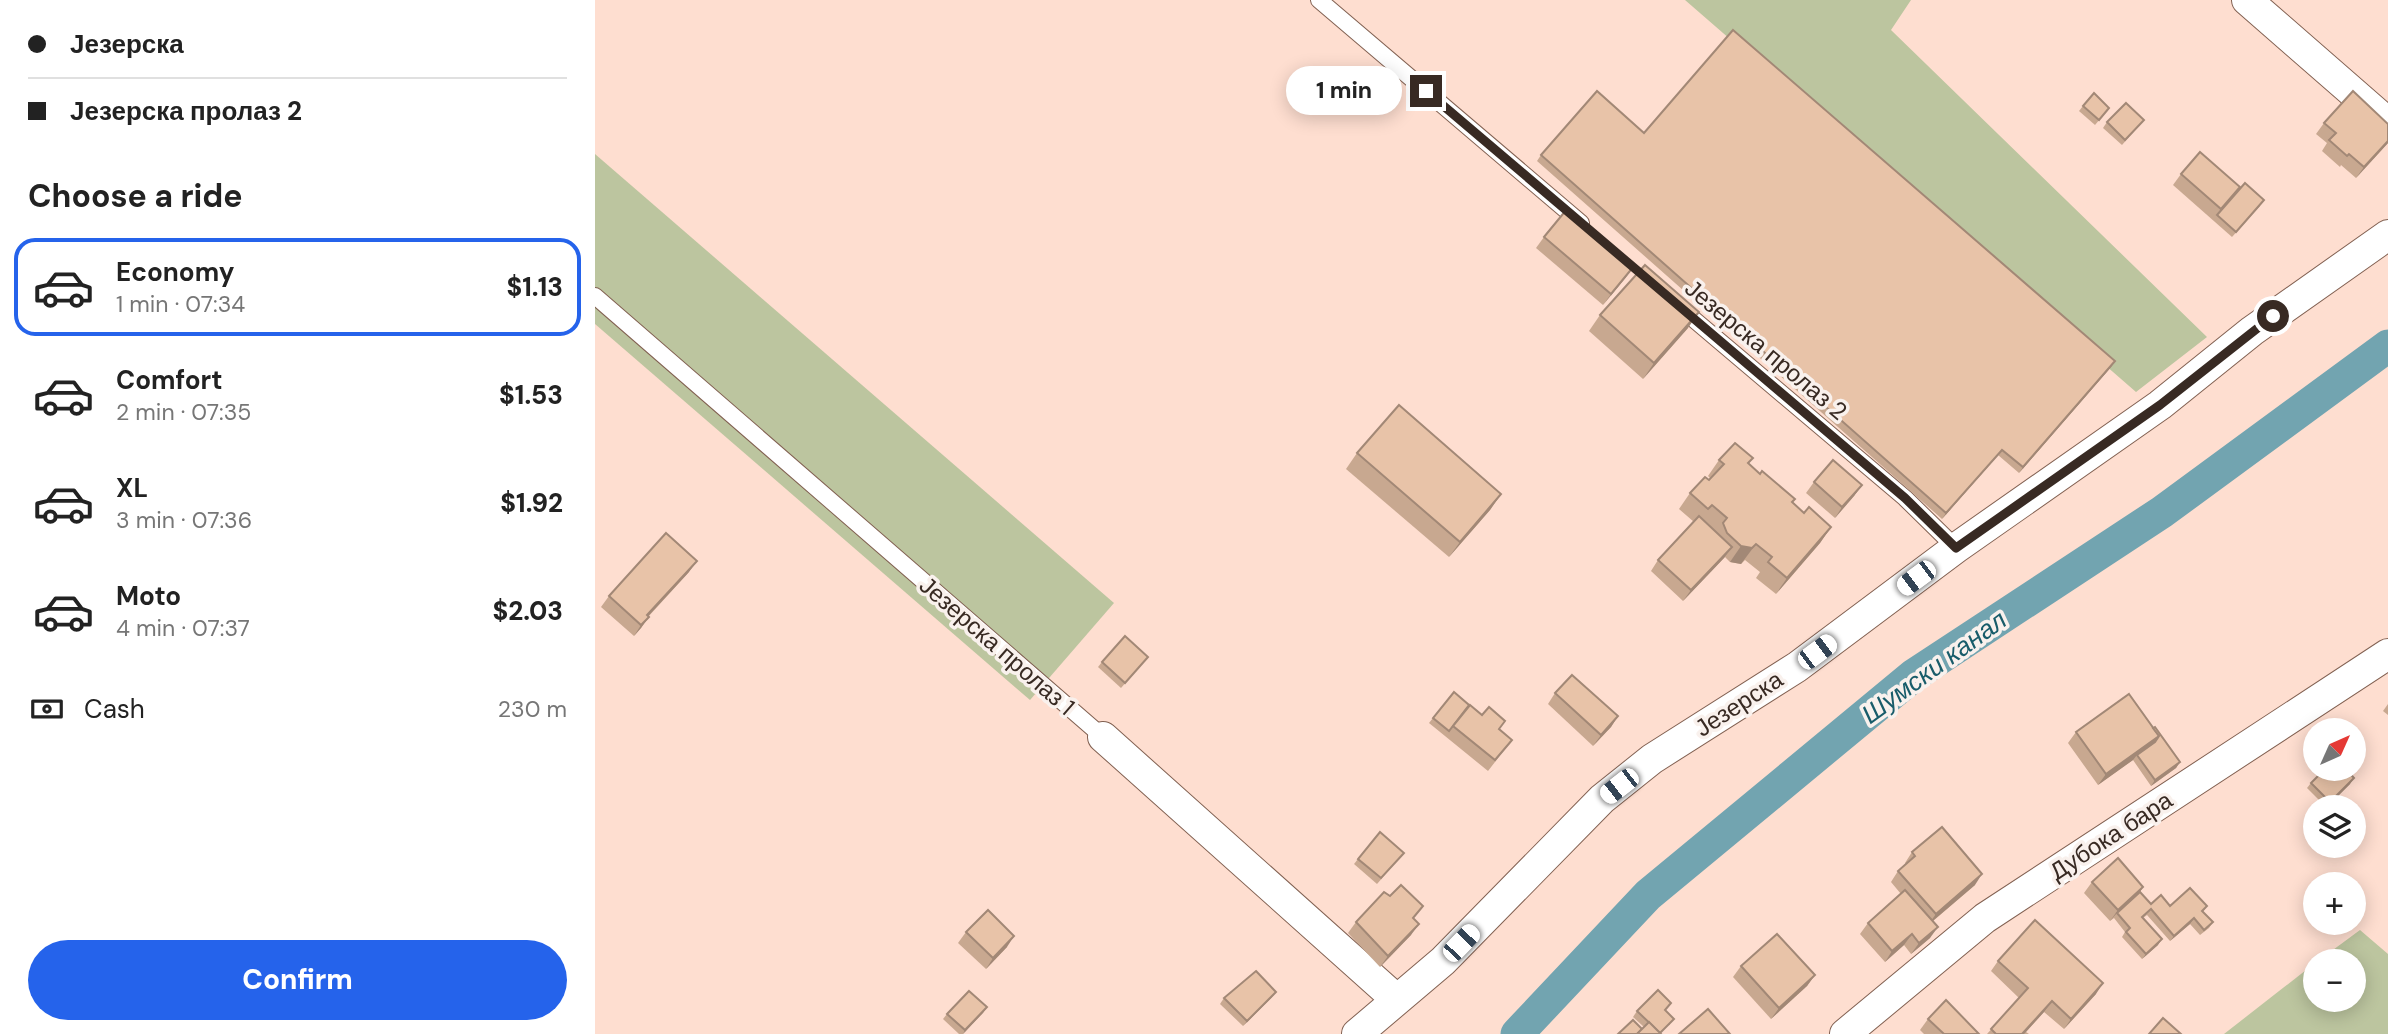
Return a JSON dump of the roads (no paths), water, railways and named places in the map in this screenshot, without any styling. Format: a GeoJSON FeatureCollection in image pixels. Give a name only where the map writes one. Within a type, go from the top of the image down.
{"type":"FeatureCollection","features":[{"type":"Feature","properties":{"kind":"street"},"geometry":{"type":"LineString","coordinates":[[2247,0],[2388,123]]}},
{"type":"Feature","properties":{"kind":"street","name":"Језерска"},"geometry":{"type":"LineString","coordinates":[[1357,1034],[1443,961],[1602,799],[1652,759],[1797,667],[1956,548],[2160,405],[2252,331],[2388,236]]}},
{"type":"Feature","properties":{"kind":"street","name":"Дубока бара"},"geometry":{"type":"LineString","coordinates":[[1845,1034],[1985,918],[2388,654]]}},
{"type":"Feature","properties":{"kind":"street","name":"Језерска пролаз 1"},"geometry":{"type":"LineString","coordinates":[[1103,737],[1396,999]]}},
{"type":"Feature","properties":{"kind":"lane"},"geometry":{"type":"LineString","coordinates":[[1319,0],[1595,234]]}},
{"type":"Feature","properties":{"kind":"lane","name":"Језерска пролаз 1"},"geometry":{"type":"LineString","coordinates":[[595,296],[1103,737]]}},
{"type":"Feature","properties":{"kind":"lane","name":"Језерска пролаз 2"},"geometry":{"type":"LineString","coordinates":[[1669,297],[1905,498],[1956,548]]}},
{"type":"Feature","properties":{"kind":"waterway","name":"Шумски канал"},"geometry":{"type":"LineString","coordinates":[[1517,1034],[1648,895],[1914,675],[2162,512],[2388,346]]}}]}
